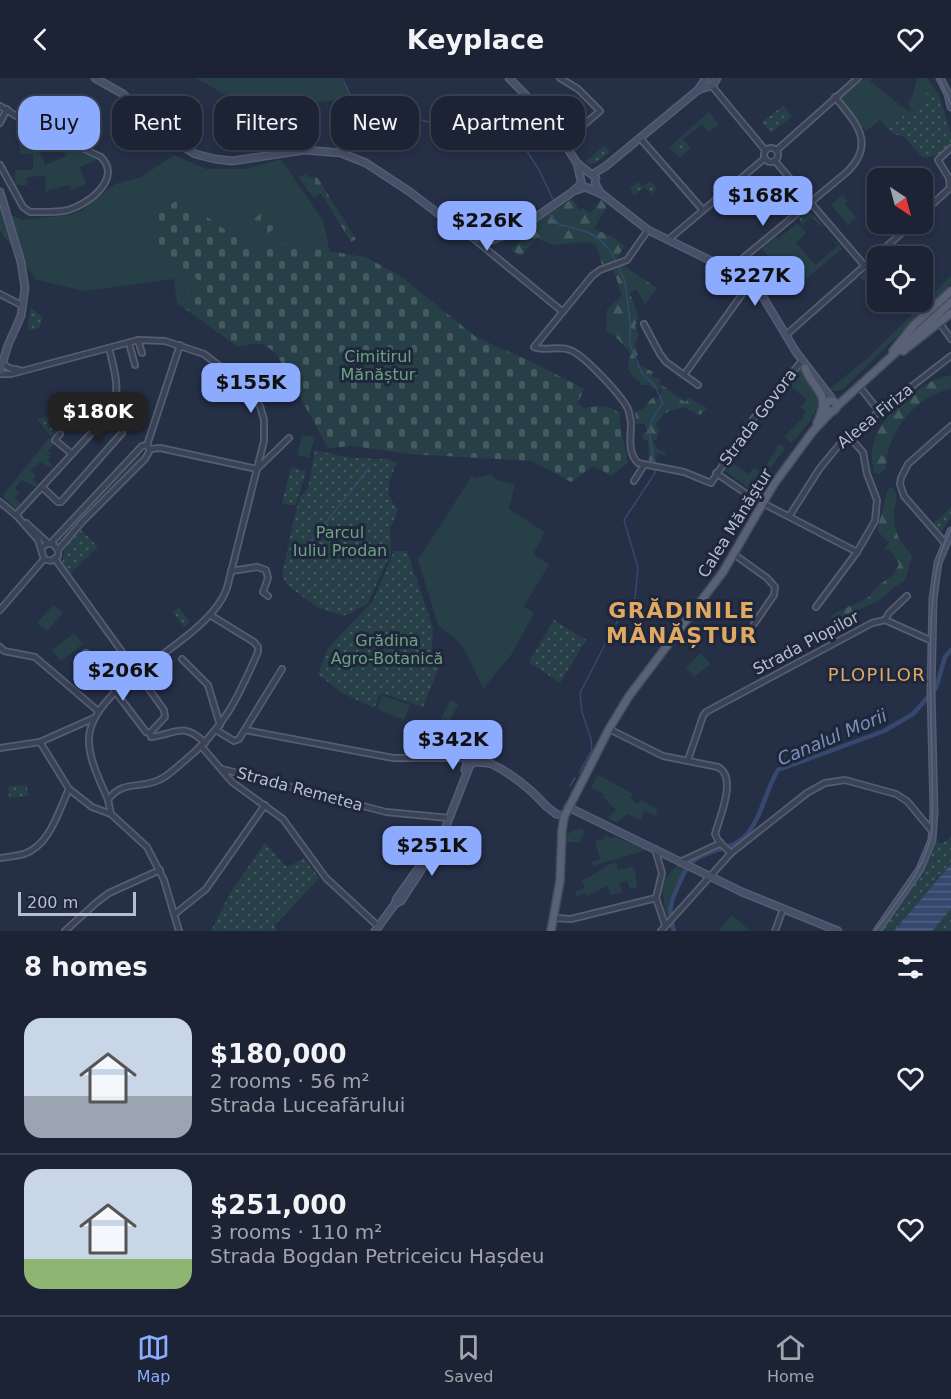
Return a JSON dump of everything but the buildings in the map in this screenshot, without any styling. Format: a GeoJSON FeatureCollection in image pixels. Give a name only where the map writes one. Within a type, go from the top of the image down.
{"type":"FeatureCollection","features":[{"type":"Feature","properties":{"kind":"main road"},"geometry":{"type":"LineString","coordinates":[[95,78],[123,94],[171,138],[195,153],[232,161],[305,150],[341,153],[366,163],[471,237],[486,240],[516,231],[571,193],[710,80]]}},
{"type":"Feature","properties":{"kind":"main road"},"geometry":{"type":"LineString","coordinates":[[508,78],[527,96]]}},
{"type":"Feature","properties":{"kind":"main road"},"geometry":{"type":"LineString","coordinates":[[940,78],[950,95],[951,107]]}},
{"type":"Feature","properties":{"kind":"main road"},"geometry":{"type":"LineString","coordinates":[[569,150],[588,180],[648,230],[730,269],[751,282],[763,297],[823,398],[822,410],[814,429]]}},
{"type":"Feature","properties":{"kind":"main road"},"geometry":{"type":"LineString","coordinates":[[0,192],[21,262],[25,288],[23,306],[0,372]]}},
{"type":"Feature","properties":{"kind":"main road"},"geometry":{"type":"LineString","coordinates":[[451,222],[483,235],[495,234],[522,225]]}},
{"type":"Feature","properties":{"kind":"main road"},"geometry":{"type":"LineString","coordinates":[[886,362],[901,338],[951,291]]}},
{"type":"Feature","properties":{"kind":"main road","name":"Calea Mănăștur"},"geometry":{"type":"LineString","coordinates":[[551,930],[560,881],[564,816],[609,729],[637,685],[735,555],[763,502],[831,405],[855,389],[951,302]]}},
{"type":"Feature","properties":{"kind":"main road"},"geometry":{"type":"LineString","coordinates":[[886,362],[914,344],[951,313]]}},
{"type":"Feature","properties":{"kind":"main road"},"geometry":{"type":"LineString","coordinates":[[0,351],[10,340]]}},
{"type":"Feature","properties":{"kind":"main road"},"geometry":{"type":"LineString","coordinates":[[796,352],[831,405]]}},
{"type":"Feature","properties":{"kind":"main road"},"geometry":{"type":"LineString","coordinates":[[803,365],[831,405]]}},
{"type":"Feature","properties":{"kind":"main road"},"geometry":{"type":"LineString","coordinates":[[814,429],[842,405],[855,389]]}},
{"type":"Feature","properties":{"kind":"main road"},"geometry":{"type":"LineString","coordinates":[[877,931],[924,864],[931,844],[933,831],[931,690],[935,579],[945,543],[951,531]]}},
{"type":"Feature","properties":{"kind":"main road"},"geometry":{"type":"LineString","coordinates":[[377,929],[443,833],[460,788],[468,758],[480,759],[528,787],[545,806],[556,814],[564,816]]}},
{"type":"Feature","properties":{"kind":"main road"},"geometry":{"type":"LineString","coordinates":[[460,788],[472,764],[477,761],[488,763]]}},
{"type":"Feature","properties":{"kind":"main road"},"geometry":{"type":"LineString","coordinates":[[568,807],[709,876],[838,931]]}},
{"type":"Feature","properties":{"kind":"street"},"geometry":{"type":"LineString","coordinates":[[560,78],[578,89],[600,111],[585,124]]}},
{"type":"Feature","properties":{"kind":"street"},"geometry":{"type":"LineString","coordinates":[[777,150],[858,78]]}},
{"type":"Feature","properties":{"kind":"street"},"geometry":{"type":"LineString","coordinates":[[710,80],[765,150],[765,159]]}},
{"type":"Feature","properties":{"kind":"street"},"geometry":{"type":"LineString","coordinates":[[730,269],[852,168],[862,148],[861,134],[858,126],[835,97]]}},
{"type":"Feature","properties":{"kind":"street"},"geometry":{"type":"LineString","coordinates":[[0,106],[101,157],[108,172],[106,182],[97,194],[84,203],[70,209],[30,212],[23,207],[0,165]]}},
{"type":"Feature","properties":{"kind":"street"},"geometry":{"type":"LineString","coordinates":[[0,123],[7,109]]}},
{"type":"Feature","properties":{"kind":"street"},"geometry":{"type":"LineString","coordinates":[[640,138],[702,209]]}},
{"type":"Feature","properties":{"kind":"street"},"geometry":{"type":"LineString","coordinates":[[765,150],[771,147],[777,150]]}},
{"type":"Feature","properties":{"kind":"street"},"geometry":{"type":"LineString","coordinates":[[933,204],[950,188],[950,182],[938,160],[951,148]]}},
{"type":"Feature","properties":{"kind":"street"},"geometry":{"type":"LineString","coordinates":[[775,161],[778,157],[777,150]]}},
{"type":"Feature","properties":{"kind":"street"},"geometry":{"type":"LineString","coordinates":[[765,159],[769,162],[775,161]]}},
{"type":"Feature","properties":{"kind":"street"},"geometry":{"type":"LineString","coordinates":[[668,240],[702,209],[765,159]]}},
{"type":"Feature","properties":{"kind":"street"},"geometry":{"type":"LineString","coordinates":[[775,161],[864,265]]}},
{"type":"Feature","properties":{"kind":"street"},"geometry":{"type":"LineString","coordinates":[[634,481],[644,465],[638,463],[631,454],[629,410],[588,362],[570,350],[534,347],[592,276],[600,270],[627,260],[648,230]]}},
{"type":"Feature","properties":{"kind":"street"},"geometry":{"type":"LineString","coordinates":[[786,335],[900,234]]}},
{"type":"Feature","properties":{"kind":"street"},"geometry":{"type":"LineString","coordinates":[[487,250],[494,241],[504,236]]}},
{"type":"Feature","properties":{"kind":"street"},"geometry":{"type":"LineString","coordinates":[[471,237],[562,312]]}},
{"type":"Feature","properties":{"kind":"street"},"geometry":{"type":"LineString","coordinates":[[684,375],[751,282]]}},
{"type":"Feature","properties":{"kind":"street"},"geometry":{"type":"LineString","coordinates":[[0,294],[23,306]]}},
{"type":"Feature","properties":{"kind":"street"},"geometry":{"type":"LineString","coordinates":[[939,322],[951,339]]}},
{"type":"Feature","properties":{"kind":"street"},"geometry":{"type":"LineString","coordinates":[[644,324],[666,362],[698,385]]}},
{"type":"Feature","properties":{"kind":"street"},"geometry":{"type":"LineString","coordinates":[[138,340],[142,353]]}},
{"type":"Feature","properties":{"kind":"street"},"geometry":{"type":"LineString","coordinates":[[0,372],[11,374],[138,340],[159,340],[180,345],[215,361],[244,385],[257,400],[262,413],[265,430],[226,592],[210,615],[117,692],[94,718],[89,744],[111,814]]}},
{"type":"Feature","properties":{"kind":"street"},"geometry":{"type":"LineString","coordinates":[[129,343],[135,365]]}},
{"type":"Feature","properties":{"kind":"street"},"geometry":{"type":"LineString","coordinates":[[55,560],[58,550],[147,455],[180,345]]}},
{"type":"Feature","properties":{"kind":"street"},"geometry":{"type":"LineString","coordinates":[[17,516],[113,406],[117,390],[109,348]]}},
{"type":"Feature","properties":{"kind":"street","name":"Aleea Firiza"},"geometry":{"type":"LineString","coordinates":[[790,515],[831,452],[847,435],[951,356]]}},
{"type":"Feature","properties":{"kind":"street"},"geometry":{"type":"LineString","coordinates":[[2,361],[9,368],[19,370]]}},
{"type":"Feature","properties":{"kind":"street","name":"Strada Govora"},"geometry":{"type":"LineString","coordinates":[[644,465],[684,472],[711,483],[754,418],[803,365]]}},
{"type":"Feature","properties":{"kind":"street"},"geometry":{"type":"LineString","coordinates":[[855,389],[879,411]]}},
{"type":"Feature","properties":{"kind":"street"},"geometry":{"type":"LineString","coordinates":[[42,487],[58,502],[61,502],[122,433],[122,426],[108,414]]}},
{"type":"Feature","properties":{"kind":"street"},"geometry":{"type":"LineString","coordinates":[[945,543],[904,496],[900,484],[903,471],[908,464],[951,426]]}},
{"type":"Feature","properties":{"kind":"street"},"geometry":{"type":"LineString","coordinates":[[60,434],[55,440],[72,454]]}},
{"type":"Feature","properties":{"kind":"street"},"geometry":{"type":"LineString","coordinates":[[816,608],[857,552],[875,521],[878,500],[867,474],[862,450],[847,435]]}},
{"type":"Feature","properties":{"kind":"street"},"geometry":{"type":"LineString","coordinates":[[257,469],[289,438]]}},
{"type":"Feature","properties":{"kind":"street"},"geometry":{"type":"LineString","coordinates":[[42,548],[64,532],[144,445],[257,469]]}},
{"type":"Feature","properties":{"kind":"street"},"geometry":{"type":"LineString","coordinates":[[140,448],[141,453],[147,455]]}},
{"type":"Feature","properties":{"kind":"street","name":"Strada Govora"},"geometry":{"type":"LineString","coordinates":[[716,473],[763,502],[857,552]]}},
{"type":"Feature","properties":{"kind":"street"},"geometry":{"type":"LineString","coordinates":[[0,502],[58,550]]}},
{"type":"Feature","properties":{"kind":"street"},"geometry":{"type":"LineString","coordinates":[[17,516],[36,538],[42,548],[41,553],[44,559],[55,560]]}},
{"type":"Feature","properties":{"kind":"street"},"geometry":{"type":"LineString","coordinates":[[735,555],[767,578],[775,587],[774,595],[754,624]]}},
{"type":"Feature","properties":{"kind":"street"},"geometry":{"type":"LineString","coordinates":[[0,610],[44,559]]}},
{"type":"Feature","properties":{"kind":"street"},"geometry":{"type":"LineString","coordinates":[[55,560],[165,713],[151,736]]}},
{"type":"Feature","properties":{"kind":"street"},"geometry":{"type":"LineString","coordinates":[[231,571],[256,567],[266,570],[268,578],[263,592],[268,596]]}},
{"type":"Feature","properties":{"kind":"street"},"geometry":{"type":"LineString","coordinates":[[885,620],[907,596]]}},
{"type":"Feature","properties":{"kind":"street"},"geometry":{"type":"LineString","coordinates":[[108,800],[122,787],[141,786],[164,778],[203,745],[234,705],[258,650],[254,642],[210,615]]}},
{"type":"Feature","properties":{"kind":"street","name":"Strada Plopilor"},"geometry":{"type":"LineString","coordinates":[[688,760],[706,712],[872,623],[885,620],[932,641]]}},
{"type":"Feature","properties":{"kind":"street"},"geometry":{"type":"LineString","coordinates":[[0,647],[4,651],[35,657],[98,711]]}},
{"type":"Feature","properties":{"kind":"street"},"geometry":{"type":"LineString","coordinates":[[86,653],[151,736],[184,730],[193,732],[232,782],[286,822],[326,878],[377,929]]}},
{"type":"Feature","properties":{"kind":"street"},"geometry":{"type":"LineString","coordinates":[[182,660],[208,685],[220,725]]}},
{"type":"Feature","properties":{"kind":"street"},"geometry":{"type":"LineString","coordinates":[[216,730],[236,741],[239,740],[282,669]]}},
{"type":"Feature","properties":{"kind":"street"},"geometry":{"type":"LineString","coordinates":[[0,748],[40,742],[94,718]]}},
{"type":"Feature","properties":{"kind":"street"},"geometry":{"type":"LineString","coordinates":[[245,729],[393,758],[468,758]]}},
{"type":"Feature","properties":{"kind":"street"},"geometry":{"type":"LineString","coordinates":[[609,729],[663,756],[718,767],[726,773],[725,806],[716,838],[710,848],[686,863]]}},
{"type":"Feature","properties":{"kind":"street"},"geometry":{"type":"LineString","coordinates":[[40,742],[69,789],[92,807],[111,814],[143,842],[160,870],[179,931]]}},
{"type":"Feature","properties":{"kind":"street","name":"Strada Remetea"},"geometry":{"type":"LineString","coordinates":[[222,769],[386,812],[449,818]]}},
{"type":"Feature","properties":{"kind":"street"},"geometry":{"type":"LineString","coordinates":[[661,931],[709,876],[726,848],[825,783],[836,780],[849,781],[899,795],[933,831]]}},
{"type":"Feature","properties":{"kind":"street"},"geometry":{"type":"LineString","coordinates":[[0,858],[28,852],[42,841],[52,827],[69,789]]}},
{"type":"Feature","properties":{"kind":"street"},"geometry":{"type":"LineString","coordinates":[[175,914],[206,889],[265,805]]}},
{"type":"Feature","properties":{"kind":"street"},"geometry":{"type":"LineString","coordinates":[[716,838],[726,848]]}},
{"type":"Feature","properties":{"kind":"street"},"geometry":{"type":"LineString","coordinates":[[710,848],[726,848]]}},
{"type":"Feature","properties":{"kind":"street"},"geometry":{"type":"LineString","coordinates":[[656,850],[662,873],[656,897],[666,924]]}},
{"type":"Feature","properties":{"kind":"street"},"geometry":{"type":"LineString","coordinates":[[65,931],[109,893],[160,870]]}},
{"type":"Feature","properties":{"kind":"street"},"geometry":{"type":"LineString","coordinates":[[554,918],[572,919],[656,897]]}},
{"type":"Feature","properties":{"kind":"street"},"geometry":{"type":"LineString","coordinates":[[775,931],[783,909]]}},
{"type":"Feature","properties":{"kind":"green space"},"geometry":{"type":"Polygon","coordinates":[[[196,78],[340,78],[351,96],[331,96],[331,101],[319,102],[319,96],[228,96],[196,78]]]}},
{"type":"Feature","properties":{"kind":"green space"},"geometry":{"type":"Polygon","coordinates":[[[865,78],[872,78],[870,81],[909,112],[887,128],[880,120],[866,131],[839,99],[865,78]]]}},
{"type":"Feature","properties":{"kind":"green space"},"geometry":{"type":"Polygon","coordinates":[[[917,78],[927,78],[939,95],[929,91],[923,102],[911,110],[908,103],[913,95],[917,78]]]}},
{"type":"Feature","properties":{"kind":"green space"},"geometry":{"type":"Polygon","coordinates":[[[930,91],[939,95],[951,134],[951,145],[934,156],[922,157],[904,137],[892,133],[887,128],[923,102],[922,97],[930,91]]]}},
{"type":"Feature","properties":{"kind":"green space"},"geometry":{"type":"Polygon","coordinates":[[[783,106],[792,116],[771,133],[762,122],[783,106]]]}},
{"type":"Feature","properties":{"kind":"green space"},"geometry":{"type":"Polygon","coordinates":[[[709,112],[719,124],[709,132],[702,124],[683,139],[691,148],[680,158],[669,147],[709,112]]]}},
{"type":"Feature","properties":{"kind":"green space"},"geometry":{"type":"Polygon","coordinates":[[[681,139],[689,148],[681,156],[672,147],[681,139]]]}},
{"type":"Feature","properties":{"kind":"green space"},"geometry":{"type":"Polygon","coordinates":[[[605,145],[610,152],[596,163],[589,164],[586,161],[605,145]]]}},
{"type":"Feature","properties":{"kind":"green space"},"geometry":{"type":"Polygon","coordinates":[[[20,150],[39,150],[45,165],[66,156],[63,150],[78,150],[97,160],[80,167],[86,184],[71,190],[69,185],[49,190],[46,194],[45,176],[27,177],[27,185],[15,185],[15,170],[33,170],[33,154],[21,154],[20,150]]]}},
{"type":"Feature","properties":{"kind":"green space"},"geometry":{"type":"Polygon","coordinates":[[[174,155],[206,169],[244,169],[281,159],[323,221],[330,252],[286,244],[250,247],[180,198],[199,281],[177,303],[174,279],[85,291],[36,280],[0,231],[0,203],[4,212],[22,220],[70,215],[81,211],[115,184],[141,177],[174,155]]]}},
{"type":"Feature","properties":{"kind":"green space"},"geometry":{"type":"Polygon","coordinates":[[[305,174],[309,178],[317,177],[356,239],[351,242],[321,193],[314,198],[299,178],[305,174]]]}},
{"type":"Feature","properties":{"kind":"green space"},"geometry":{"type":"Polygon","coordinates":[[[650,181],[657,189],[651,194],[645,187],[634,195],[630,188],[638,182],[642,187],[650,181]]]}},
{"type":"Feature","properties":{"kind":"green space"},"geometry":{"type":"Polygon","coordinates":[[[842,195],[848,201],[845,204],[856,218],[848,225],[831,205],[842,195]]]}},
{"type":"Feature","properties":{"kind":"green space","name":"Cimitirul Mănăștur"},"geometry":{"type":"Polygon","coordinates":[[[180,198],[250,247],[285,244],[365,257],[399,275],[476,337],[584,389],[578,403],[584,408],[608,407],[620,414],[628,463],[611,476],[594,466],[571,482],[532,461],[408,454],[354,446],[328,448],[277,355],[259,344],[238,347],[177,303],[199,281],[152,240],[160,231],[155,216],[180,198]]]}},
{"type":"Feature","properties":{"kind":"green space"},"geometry":{"type":"Polygon","coordinates":[[[572,199],[580,211],[582,208],[590,214],[601,199],[607,206],[594,229],[613,237],[625,246],[615,261],[602,265],[595,245],[580,242],[559,245],[545,242],[538,237],[521,256],[511,250],[524,237],[521,233],[572,199]]]}},
{"type":"Feature","properties":{"kind":"green space"},"geometry":{"type":"Polygon","coordinates":[[[809,210],[821,223],[819,225],[812,217],[803,226],[798,219],[809,210]]]}},
{"type":"Feature","properties":{"kind":"green space"},"geometry":{"type":"Polygon","coordinates":[[[263,211],[276,226],[268,234],[254,219],[263,211]]]}},
{"type":"Feature","properties":{"kind":"green space"},"geometry":{"type":"Polygon","coordinates":[[[797,223],[806,233],[796,243],[815,265],[838,246],[836,241],[842,249],[795,288],[762,249],[797,223]]]}},
{"type":"Feature","properties":{"kind":"green space"},"geometry":{"type":"Polygon","coordinates":[[[623,265],[657,288],[645,304],[636,289],[630,293],[639,318],[635,326],[639,335],[635,343],[638,355],[634,358],[636,363],[653,372],[652,376],[661,380],[659,383],[685,402],[689,398],[707,408],[700,415],[683,407],[665,413],[655,425],[660,429],[656,440],[653,440],[657,449],[665,452],[665,456],[657,453],[656,462],[649,461],[648,440],[643,440],[643,433],[647,432],[645,424],[636,424],[635,412],[644,408],[652,398],[658,398],[661,394],[660,389],[653,389],[650,385],[640,385],[640,381],[634,378],[628,369],[630,353],[617,338],[606,331],[607,310],[622,295],[613,269],[623,265]]]}},
{"type":"Feature","properties":{"kind":"green space"},"geometry":{"type":"Polygon","coordinates":[[[867,271],[867,285],[860,277],[867,271]]]}},
{"type":"Feature","properties":{"kind":"green space"},"geometry":{"type":"Polygon","coordinates":[[[951,276],[951,284],[933,301],[933,294],[951,276]]]}},
{"type":"Feature","properties":{"kind":"green space"},"geometry":{"type":"Polygon","coordinates":[[[31,308],[43,318],[39,328],[27,330],[31,308]]]}},
{"type":"Feature","properties":{"kind":"green space"},"geometry":{"type":"Polygon","coordinates":[[[915,312],[922,312],[844,388],[837,391],[829,389],[868,358],[915,312]]]}},
{"type":"Feature","properties":{"kind":"green space"},"geometry":{"type":"Polygon","coordinates":[[[799,368],[818,394],[820,403],[810,421],[792,443],[784,437],[804,417],[806,412],[800,407],[807,400],[787,383],[799,368]]]}},
{"type":"Feature","properties":{"kind":"green space"},"geometry":{"type":"Polygon","coordinates":[[[951,375],[951,389],[926,399],[905,418],[891,442],[886,468],[879,474],[874,473],[872,450],[879,429],[885,420],[901,403],[920,389],[934,380],[951,375]]]}},
{"type":"Feature","properties":{"kind":"green space"},"geometry":{"type":"Polygon","coordinates":[[[55,414],[59,428],[51,437],[37,419],[55,414]]]}},
{"type":"Feature","properties":{"kind":"green space"},"geometry":{"type":"Polygon","coordinates":[[[302,435],[315,437],[309,458],[297,455],[302,435]]]}},
{"type":"Feature","properties":{"kind":"green space"},"geometry":{"type":"Polygon","coordinates":[[[50,437],[52,443],[55,441],[61,448],[55,443],[48,451],[53,456],[43,453],[51,457],[48,461],[53,466],[52,468],[40,462],[31,470],[36,475],[33,479],[38,484],[35,487],[22,480],[15,488],[19,493],[15,498],[22,505],[16,509],[3,495],[50,437]]]}},
{"type":"Feature","properties":{"kind":"green space"},"geometry":{"type":"Polygon","coordinates":[[[779,443],[785,448],[754,492],[720,467],[731,450],[737,455],[732,462],[749,474],[754,467],[759,471],[762,467],[764,468],[779,443]]]}},
{"type":"Feature","properties":{"kind":"green space","name":"Parcul Iuliu Prodan"},"geometry":{"type":"Polygon","coordinates":[[[315,450],[350,458],[388,459],[397,463],[388,487],[390,497],[398,510],[390,528],[391,553],[368,603],[343,616],[317,607],[288,586],[282,576],[294,518],[300,497],[308,488],[315,450]]]}},
{"type":"Feature","properties":{"kind":"green space"},"geometry":{"type":"Polygon","coordinates":[[[138,453],[144,458],[60,541],[60,540],[138,453]]]}},
{"type":"Feature","properties":{"kind":"green space"},"geometry":{"type":"Polygon","coordinates":[[[291,467],[306,471],[296,505],[282,504],[291,467]]]}},
{"type":"Feature","properties":{"kind":"green space"},"geometry":{"type":"Polygon","coordinates":[[[492,474],[496,480],[515,484],[509,509],[545,532],[533,554],[549,565],[524,606],[534,613],[511,655],[483,689],[459,642],[438,625],[418,560],[472,476],[475,478],[492,474]]]}},
{"type":"Feature","properties":{"kind":"green space"},"geometry":{"type":"Polygon","coordinates":[[[892,487],[896,495],[894,521],[896,530],[912,557],[904,582],[878,601],[832,622],[831,615],[869,597],[875,588],[894,574],[899,564],[888,549],[884,550],[889,542],[877,531],[888,489],[892,487]]]}},
{"type":"Feature","properties":{"kind":"green space"},"geometry":{"type":"Polygon","coordinates":[[[951,507],[951,517],[940,534],[932,525],[951,507]]]}},
{"type":"Feature","properties":{"kind":"green space"},"geometry":{"type":"Polygon","coordinates":[[[81,530],[98,547],[70,574],[62,563],[65,547],[81,530]]]}},
{"type":"Feature","properties":{"kind":"green space","name":"Grădina Agro-Botanică"},"geometry":{"type":"Polygon","coordinates":[[[394,551],[407,551],[433,628],[431,665],[439,667],[423,707],[381,693],[374,708],[342,693],[318,674],[328,648],[373,601],[394,551]]]}},
{"type":"Feature","properties":{"kind":"green space"},"geometry":{"type":"Polygon","coordinates":[[[53,605],[63,613],[47,631],[37,623],[53,605]]]}},
{"type":"Feature","properties":{"kind":"green space"},"geometry":{"type":"Polygon","coordinates":[[[179,607],[190,622],[184,627],[173,612],[179,607]]]}},
{"type":"Feature","properties":{"kind":"green space"},"geometry":{"type":"Polygon","coordinates":[[[554,620],[586,640],[560,683],[529,662],[554,620]]]}},
{"type":"Feature","properties":{"kind":"green space"},"geometry":{"type":"Polygon","coordinates":[[[74,633],[83,644],[61,661],[52,650],[74,633]]]}},
{"type":"Feature","properties":{"kind":"green space"},"geometry":{"type":"Polygon","coordinates":[[[701,653],[710,664],[694,677],[686,667],[701,653]]]}},
{"type":"Feature","properties":{"kind":"green space"},"geometry":{"type":"Polygon","coordinates":[[[382,695],[410,705],[404,720],[377,709],[382,695]]]}},
{"type":"Feature","properties":{"kind":"green space"},"geometry":{"type":"Polygon","coordinates":[[[450,700],[458,704],[449,723],[441,719],[450,700]]]}},
{"type":"Feature","properties":{"kind":"green space"},"geometry":{"type":"Polygon","coordinates":[[[598,775],[634,794],[630,797],[636,804],[642,800],[658,810],[655,816],[645,811],[640,820],[627,814],[617,823],[608,818],[616,810],[603,797],[604,794],[591,788],[598,775]]]}},
{"type":"Feature","properties":{"kind":"green space"},"geometry":{"type":"Polygon","coordinates":[[[27,785],[28,796],[9,798],[8,786],[27,785]]]}},
{"type":"Feature","properties":{"kind":"green space"},"geometry":{"type":"Polygon","coordinates":[[[580,828],[584,831],[581,842],[566,842],[567,834],[580,828]]]}},
{"type":"Feature","properties":{"kind":"green space"},"geometry":{"type":"Polygon","coordinates":[[[605,835],[608,838],[616,837],[647,850],[593,866],[592,862],[600,859],[595,841],[605,839],[605,835]]]}},
{"type":"Feature","properties":{"kind":"green space"},"geometry":{"type":"Polygon","coordinates":[[[951,837],[951,864],[894,931],[882,931],[925,870],[936,842],[943,843],[951,837]]]}},
{"type":"Feature","properties":{"kind":"green space"},"geometry":{"type":"Polygon","coordinates":[[[265,843],[287,867],[304,858],[319,878],[274,926],[278,931],[211,931],[230,893],[265,843]]]}},
{"type":"Feature","properties":{"kind":"green space"},"geometry":{"type":"Polygon","coordinates":[[[616,862],[618,870],[634,866],[637,888],[630,889],[627,881],[619,883],[622,892],[611,895],[607,886],[587,896],[586,893],[577,896],[575,892],[585,888],[582,880],[616,862]]]}},
{"type":"Feature","properties":{"kind":"green space"},"geometry":{"type":"Polygon","coordinates":[[[678,864],[685,869],[669,904],[669,915],[666,917],[663,894],[659,893],[663,881],[678,864]]]}},
{"type":"Feature","properties":{"kind":"green space"},"geometry":{"type":"Polygon","coordinates":[[[951,909],[951,931],[932,931],[951,909]]]}},
{"type":"Feature","properties":{"kind":"green space"},"geometry":{"type":"Polygon","coordinates":[[[732,915],[748,929],[747,931],[721,931],[720,929],[732,915]]]}},
{"type":"Feature","properties":{"kind":"water"},"geometry":{"type":"Polygon","coordinates":[[[951,864],[951,909],[932,931],[894,931],[951,864]]]}},
{"type":"Feature","properties":{"kind":"waterway"},"geometry":{"type":"LineString","coordinates":[[342,78],[353,100],[442,126],[514,131],[539,170],[553,199]]}},
{"type":"Feature","properties":{"kind":"waterway"},"geometry":{"type":"LineString","coordinates":[[550,215],[560,225],[594,235],[606,246],[616,262]]}},
{"type":"Feature","properties":{"kind":"waterway"},"geometry":{"type":"LineString","coordinates":[[618,266],[625,281],[630,321],[630,344],[642,373],[655,386],[663,403],[650,425],[654,463]]}},
{"type":"Feature","properties":{"kind":"waterway"},"geometry":{"type":"LineString","coordinates":[[305,549],[369,468]]}},
{"type":"Feature","properties":{"kind":"waterway"},"geometry":{"type":"LineString","coordinates":[[615,625],[635,598],[638,568],[624,520],[655,470]]}},
{"type":"Feature","properties":{"kind":"waterway"},"geometry":{"type":"LineString","coordinates":[[579,773],[592,750],[591,739],[582,712],[580,693],[612,631]]}},
{"type":"Feature","properties":{"kind":"waterway","name":"Canalul Morii"},"geometry":{"type":"LineString","coordinates":[[674,931],[671,906],[686,869],[697,858],[735,843],[748,833],[778,770],[884,731],[913,714],[936,688],[945,657],[951,650]]}},
{"type":"Feature","properties":{"kind":"waterway"},"geometry":{"type":"LineString","coordinates":[[570,786],[575,778]]}},
{"type":"Feature","properties":{"kind":"tram line"},"geometry":{"type":"LineString","coordinates":[[939,78],[951,104]]}},
{"type":"Feature","properties":{"kind":"tram line"},"geometry":{"type":"LineString","coordinates":[[875,931],[917,872],[932,831],[930,678],[932,614],[938,565],[951,529]]}},
{"type":"Feature","properties":{"kind":"district","name":"GRĂDINILE MĂNĂȘTUR"},"geometry":{"type":"Point","coordinates":[682,622]}},
{"type":"Feature","properties":{"kind":"district","name":"PLOPILOR"},"geometry":{"type":"Point","coordinates":[877,674]}}]}
